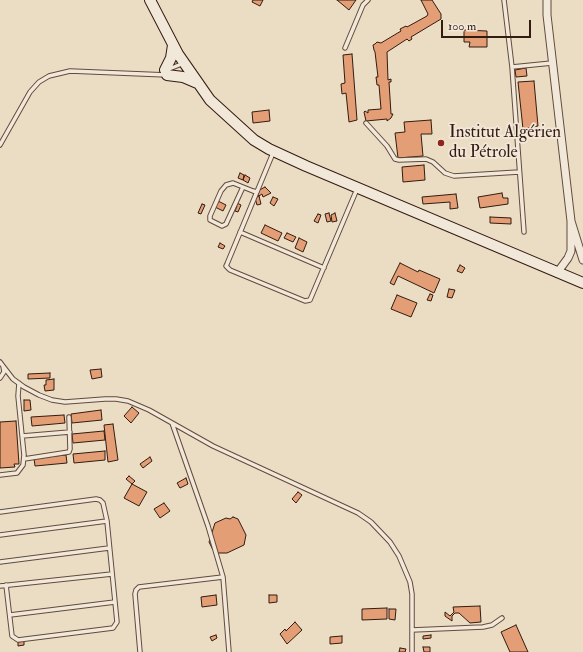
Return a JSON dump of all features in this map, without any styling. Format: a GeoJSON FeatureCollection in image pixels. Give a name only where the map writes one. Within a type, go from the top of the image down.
{"type":"FeatureCollection","features":[{"type":"Feature","properties":{"kind":"main road"},"geometry":{"type":"LineString","coordinates":[[150,0],[173,45],[210,100],[254,140],[274,151],[358,188],[583,283]]}},
{"type":"Feature","properties":{"kind":"main road"},"geometry":{"type":"LineString","coordinates":[[173,45],[171,58],[164,73],[183,77],[198,83]]}},
{"type":"Feature","properties":{"kind":"street"},"geometry":{"type":"LineString","coordinates":[[547,0],[552,63],[571,221],[570,255],[564,266],[557,273]]}},
{"type":"Feature","properties":{"kind":"street"},"geometry":{"type":"LineString","coordinates":[[571,221],[583,260]]}},
{"type":"Feature","properties":{"kind":"lane"},"geometry":{"type":"LineString","coordinates":[[345,48],[363,5],[368,0]]}},
{"type":"Feature","properties":{"kind":"lane"},"geometry":{"type":"LineString","coordinates":[[504,0],[512,67],[524,232]]}},
{"type":"Feature","properties":{"kind":"lane"},"geometry":{"type":"LineString","coordinates":[[512,67],[552,63]]}},
{"type":"Feature","properties":{"kind":"lane"},"geometry":{"type":"LineString","coordinates":[[0,145],[30,92],[39,82],[49,76],[70,71],[164,73],[186,66]]}},
{"type":"Feature","properties":{"kind":"lane"},"geometry":{"type":"LineString","coordinates":[[366,123],[387,146],[395,159],[426,159],[433,162],[445,173],[454,176],[519,172]]}},
{"type":"Feature","properties":{"kind":"lane"},"geometry":{"type":"LineString","coordinates":[[274,151],[226,264],[230,270],[307,302],[311,298],[358,188]]}},
{"type":"Feature","properties":{"kind":"lane"},"geometry":{"type":"LineString","coordinates":[[243,186],[226,224],[222,226],[210,220],[210,216],[223,188],[226,185],[233,183],[243,186],[256,192]]}},
{"type":"Feature","properties":{"kind":"lane"},"geometry":{"type":"LineString","coordinates":[[240,232],[324,268]]}},
{"type":"Feature","properties":{"kind":"lane"},"geometry":{"type":"LineString","coordinates":[[0,362],[13,379],[39,395],[52,400],[66,402],[105,399],[128,402],[149,410],[213,446],[358,513],[371,522],[390,542],[407,572],[412,594],[412,652]]}},
{"type":"Feature","properties":{"kind":"lane"},"geometry":{"type":"LineString","coordinates":[[0,378],[4,372],[3,366]]}},
{"type":"Feature","properties":{"kind":"lane"},"geometry":{"type":"LineString","coordinates":[[0,475],[17,473],[22,468],[24,459],[18,396],[19,383]]}},
{"type":"Feature","properties":{"kind":"lane"},"geometry":{"type":"LineString","coordinates":[[24,459],[66,454],[69,452],[69,417]]}},
{"type":"Feature","properties":{"kind":"lane"},"geometry":{"type":"LineString","coordinates":[[172,423],[208,526],[223,577],[229,652]]}},
{"type":"Feature","properties":{"kind":"lane"},"geometry":{"type":"LineString","coordinates":[[22,436],[70,432]]}},
{"type":"Feature","properties":{"kind":"lane"},"geometry":{"type":"LineString","coordinates":[[0,512],[96,499],[100,500],[103,503],[107,522],[116,622],[113,628],[18,640],[12,636],[6,585]]}},
{"type":"Feature","properties":{"kind":"lane"},"geometry":{"type":"LineString","coordinates":[[0,535],[107,522]]}},
{"type":"Feature","properties":{"kind":"lane"},"geometry":{"type":"LineString","coordinates":[[0,562],[109,548]]}},
{"type":"Feature","properties":{"kind":"lane"},"geometry":{"type":"LineString","coordinates":[[0,586],[112,574]]}},
{"type":"Feature","properties":{"kind":"lane"},"geometry":{"type":"LineString","coordinates":[[140,652],[135,594],[139,587],[223,577]]}},
{"type":"Feature","properties":{"kind":"lane"},"geometry":{"type":"LineString","coordinates":[[10,616],[115,602]]}},
{"type":"Feature","properties":{"kind":"lane"},"geometry":{"type":"LineString","coordinates":[[412,630],[483,627],[492,625],[502,618]]}},
{"type":"Feature","properties":{"kind":"building"},"geometry":{"type":"Polygon","coordinates":[[[253,0],[263,0],[260,6],[252,2],[253,0]]]}},
{"type":"Feature","properties":{"kind":"building"},"geometry":{"type":"Polygon","coordinates":[[[337,0],[356,0],[349,10],[337,0]]]}},
{"type":"Feature","properties":{"kind":"building"},"geometry":{"type":"Polygon","coordinates":[[[421,0],[432,0],[441,14],[441,19],[411,37],[412,39],[409,41],[407,39],[387,52],[388,80],[391,79],[391,82],[389,82],[391,114],[393,114],[387,121],[387,119],[366,121],[365,111],[368,113],[368,110],[381,109],[373,45],[377,42],[381,43],[401,31],[400,29],[406,26],[407,27],[427,16],[428,14],[421,0]]]}},
{"type":"Feature","properties":{"kind":"building"},"geometry":{"type":"Polygon","coordinates":[[[464,30],[487,31],[487,47],[469,47],[470,42],[464,42],[464,30]]]}},
{"type":"Feature","properties":{"kind":"building"},"geometry":{"type":"Polygon","coordinates":[[[352,54],[357,120],[349,122],[346,93],[342,94],[341,84],[345,83],[343,55],[352,54]]]}},
{"type":"Feature","properties":{"kind":"building"},"geometry":{"type":"Polygon","coordinates":[[[526,68],[527,76],[516,77],[515,70],[526,68]]]}},
{"type":"Feature","properties":{"kind":"building"},"geometry":{"type":"Polygon","coordinates":[[[534,81],[538,126],[523,129],[518,82],[534,81]]]}},
{"type":"Feature","properties":{"kind":"building"},"geometry":{"type":"Polygon","coordinates":[[[269,110],[270,121],[253,123],[252,112],[269,110]]]}},
{"type":"Feature","properties":{"kind":"building"},"geometry":{"type":"Polygon","coordinates":[[[431,120],[432,134],[421,134],[423,156],[398,158],[395,133],[405,132],[404,122],[431,120]]]}},
{"type":"Feature","properties":{"kind":"building"},"geometry":{"type":"Polygon","coordinates":[[[424,165],[425,180],[403,182],[402,167],[424,165]]]}},
{"type":"Feature","properties":{"kind":"building"},"geometry":{"type":"Polygon","coordinates":[[[240,173],[244,175],[243,180],[238,178],[240,173]]]}},
{"type":"Feature","properties":{"kind":"building"},"geometry":{"type":"Polygon","coordinates":[[[245,175],[250,178],[248,183],[243,180],[245,175]]]}},
{"type":"Feature","properties":{"kind":"building"},"geometry":{"type":"Polygon","coordinates":[[[265,187],[271,193],[263,197],[262,194],[259,196],[256,192],[265,187]]]}},
{"type":"Feature","properties":{"kind":"building"},"geometry":{"type":"Polygon","coordinates":[[[502,193],[503,198],[508,198],[508,204],[480,208],[478,197],[502,193]]]}},
{"type":"Feature","properties":{"kind":"building"},"geometry":{"type":"Polygon","coordinates":[[[456,194],[458,208],[450,209],[450,202],[423,204],[422,197],[456,194]]]}},
{"type":"Feature","properties":{"kind":"building"},"geometry":{"type":"Polygon","coordinates":[[[259,196],[261,204],[257,205],[255,198],[259,196]]]}},
{"type":"Feature","properties":{"kind":"building"},"geometry":{"type":"Polygon","coordinates":[[[273,197],[278,199],[274,206],[270,203],[273,197]]]}},
{"type":"Feature","properties":{"kind":"building"},"geometry":{"type":"Polygon","coordinates":[[[216,200],[226,205],[223,211],[213,206],[216,200]]]}},
{"type":"Feature","properties":{"kind":"building"},"geometry":{"type":"Polygon","coordinates":[[[235,202],[241,205],[238,212],[235,211],[237,206],[233,205],[235,202]]]}},
{"type":"Feature","properties":{"kind":"building"},"geometry":{"type":"Polygon","coordinates":[[[202,204],[205,205],[201,214],[198,213],[202,204]]]}},
{"type":"Feature","properties":{"kind":"building"},"geometry":{"type":"Polygon","coordinates":[[[329,213],[331,221],[327,222],[325,214],[329,213]]]}},
{"type":"Feature","properties":{"kind":"building"},"geometry":{"type":"Polygon","coordinates":[[[335,213],[337,221],[332,222],[331,215],[335,213]]]}},
{"type":"Feature","properties":{"kind":"building"},"geometry":{"type":"Polygon","coordinates":[[[318,214],[321,215],[318,223],[314,221],[318,214]]]}},
{"type":"Feature","properties":{"kind":"building"},"geometry":{"type":"Polygon","coordinates":[[[490,217],[511,218],[511,224],[490,223],[490,217]]]}},
{"type":"Feature","properties":{"kind":"building"},"geometry":{"type":"Polygon","coordinates":[[[265,225],[282,233],[278,241],[261,233],[265,225]]]}},
{"type":"Feature","properties":{"kind":"building"},"geometry":{"type":"Polygon","coordinates":[[[287,233],[296,237],[293,242],[284,238],[287,233]]]}},
{"type":"Feature","properties":{"kind":"building"},"geometry":{"type":"Polygon","coordinates":[[[299,238],[307,242],[303,252],[295,248],[299,238]]]}},
{"type":"Feature","properties":{"kind":"building"},"geometry":{"type":"Polygon","coordinates":[[[220,243],[225,246],[223,249],[218,247],[220,243]]]}},
{"type":"Feature","properties":{"kind":"building"},"geometry":{"type":"Polygon","coordinates":[[[400,263],[418,272],[419,270],[440,279],[434,293],[398,276],[394,285],[390,283],[400,263]]]}},
{"type":"Feature","properties":{"kind":"building"},"geometry":{"type":"Polygon","coordinates":[[[460,265],[465,268],[462,273],[457,271],[460,265]]]}},
{"type":"Feature","properties":{"kind":"building"},"geometry":{"type":"Polygon","coordinates":[[[449,289],[455,290],[452,298],[447,297],[449,289]]]}},
{"type":"Feature","properties":{"kind":"building"},"geometry":{"type":"Polygon","coordinates":[[[430,294],[433,295],[431,301],[427,300],[430,294]]]}},
{"type":"Feature","properties":{"kind":"building"},"geometry":{"type":"Polygon","coordinates":[[[397,295],[417,303],[411,317],[391,309],[397,295]]]}},
{"type":"Feature","properties":{"kind":"building"},"geometry":{"type":"Polygon","coordinates":[[[101,369],[102,377],[92,379],[90,370],[101,369]]]}},
{"type":"Feature","properties":{"kind":"building"},"geometry":{"type":"Polygon","coordinates":[[[50,373],[50,378],[28,379],[28,374],[50,373]]]}},
{"type":"Feature","properties":{"kind":"building"},"geometry":{"type":"Polygon","coordinates":[[[54,379],[54,390],[45,391],[44,385],[46,385],[46,380],[54,379]]]}},
{"type":"Feature","properties":{"kind":"building"},"geometry":{"type":"Polygon","coordinates":[[[24,400],[30,400],[31,410],[24,411],[24,400]]]}},
{"type":"Feature","properties":{"kind":"building"},"geometry":{"type":"Polygon","coordinates":[[[132,407],[139,413],[131,423],[124,416],[132,407]]]}},
{"type":"Feature","properties":{"kind":"building"},"geometry":{"type":"Polygon","coordinates":[[[101,410],[102,420],[72,423],[71,414],[101,410]]]}},
{"type":"Feature","properties":{"kind":"building"},"geometry":{"type":"Polygon","coordinates":[[[64,415],[65,423],[32,426],[31,417],[64,415]]]}},
{"type":"Feature","properties":{"kind":"building"},"geometry":{"type":"Polygon","coordinates":[[[16,421],[19,464],[14,464],[15,467],[0,468],[0,422],[16,421]]]}},
{"type":"Feature","properties":{"kind":"building"},"geometry":{"type":"Polygon","coordinates":[[[113,424],[118,460],[108,462],[104,425],[113,424]]]}},
{"type":"Feature","properties":{"kind":"building"},"geometry":{"type":"Polygon","coordinates":[[[104,431],[105,440],[73,443],[72,434],[104,431]]]}},
{"type":"Feature","properties":{"kind":"building"},"geometry":{"type":"Polygon","coordinates":[[[105,451],[105,460],[74,463],[73,454],[105,451]]]}},
{"type":"Feature","properties":{"kind":"building"},"geometry":{"type":"Polygon","coordinates":[[[66,455],[67,463],[35,466],[34,458],[66,455]]]}},
{"type":"Feature","properties":{"kind":"building"},"geometry":{"type":"Polygon","coordinates":[[[150,457],[152,461],[143,468],[140,464],[150,457]]]}},
{"type":"Feature","properties":{"kind":"building"},"geometry":{"type":"Polygon","coordinates":[[[129,476],[135,481],[132,484],[126,479],[129,476]]]}},
{"type":"Feature","properties":{"kind":"building"},"geometry":{"type":"Polygon","coordinates":[[[186,478],[188,484],[180,488],[177,483],[186,478]]]}},
{"type":"Feature","properties":{"kind":"building"},"geometry":{"type":"Polygon","coordinates":[[[132,484],[147,492],[139,506],[124,498],[132,484]]]}},
{"type":"Feature","properties":{"kind":"building"},"geometry":{"type":"Polygon","coordinates":[[[298,492],[302,495],[296,503],[292,499],[298,492]]]}},
{"type":"Feature","properties":{"kind":"building"},"geometry":{"type":"Polygon","coordinates":[[[164,503],[170,511],[160,518],[154,509],[164,503]]]}},
{"type":"Feature","properties":{"kind":"building"},"geometry":{"type":"Polygon","coordinates":[[[233,517],[238,519],[246,535],[244,545],[227,553],[217,553],[213,550],[209,542],[215,523],[226,518],[230,519],[233,517]]]}},
{"type":"Feature","properties":{"kind":"building"},"geometry":{"type":"Polygon","coordinates":[[[216,595],[217,605],[202,607],[201,597],[216,595]]]}},
{"type":"Feature","properties":{"kind":"building"},"geometry":{"type":"Polygon","coordinates":[[[269,595],[277,595],[277,602],[269,603],[269,595]]]}},
{"type":"Feature","properties":{"kind":"building"},"geometry":{"type":"Polygon","coordinates":[[[480,606],[481,622],[470,623],[459,613],[455,613],[452,616],[452,621],[445,616],[445,612],[450,616],[454,612],[453,607],[480,606]]]}},
{"type":"Feature","properties":{"kind":"building"},"geometry":{"type":"Polygon","coordinates":[[[387,608],[387,619],[362,620],[362,609],[387,608]]]}},
{"type":"Feature","properties":{"kind":"building"},"geometry":{"type":"Polygon","coordinates":[[[389,609],[396,609],[395,620],[389,619],[389,609]]]}},
{"type":"Feature","properties":{"kind":"building"},"geometry":{"type":"Polygon","coordinates":[[[295,622],[302,630],[287,644],[280,634],[285,629],[286,631],[295,622]]]}},
{"type":"Feature","properties":{"kind":"building"},"geometry":{"type":"Polygon","coordinates":[[[516,625],[528,652],[510,652],[501,632],[516,625]]]}},
{"type":"Feature","properties":{"kind":"building"},"geometry":{"type":"Polygon","coordinates":[[[216,635],[217,638],[212,641],[210,637],[216,635]]]}},
{"type":"Feature","properties":{"kind":"building"},"geometry":{"type":"Polygon","coordinates":[[[431,635],[431,638],[423,639],[423,636],[431,635]]]}},
{"type":"Feature","properties":{"kind":"building"},"geometry":{"type":"Polygon","coordinates":[[[342,636],[342,643],[330,644],[330,637],[342,636]]]}},
{"type":"Feature","properties":{"kind":"building"},"geometry":{"type":"Polygon","coordinates":[[[24,641],[24,645],[18,646],[18,642],[24,641]]]}},
{"type":"Feature","properties":{"kind":"building"},"geometry":{"type":"Polygon","coordinates":[[[423,647],[430,647],[430,652],[424,652],[423,647]]]}},
{"type":"Feature","properties":{"kind":"building"},"geometry":{"type":"Polygon","coordinates":[[[400,648],[406,649],[405,652],[399,652],[400,648]]]}},
{"type":"Feature","properties":{"kind":"place","name":"Institut Algérien du Pétrole"},"geometry":{"type":"Point","coordinates":[441,143]}}]}
